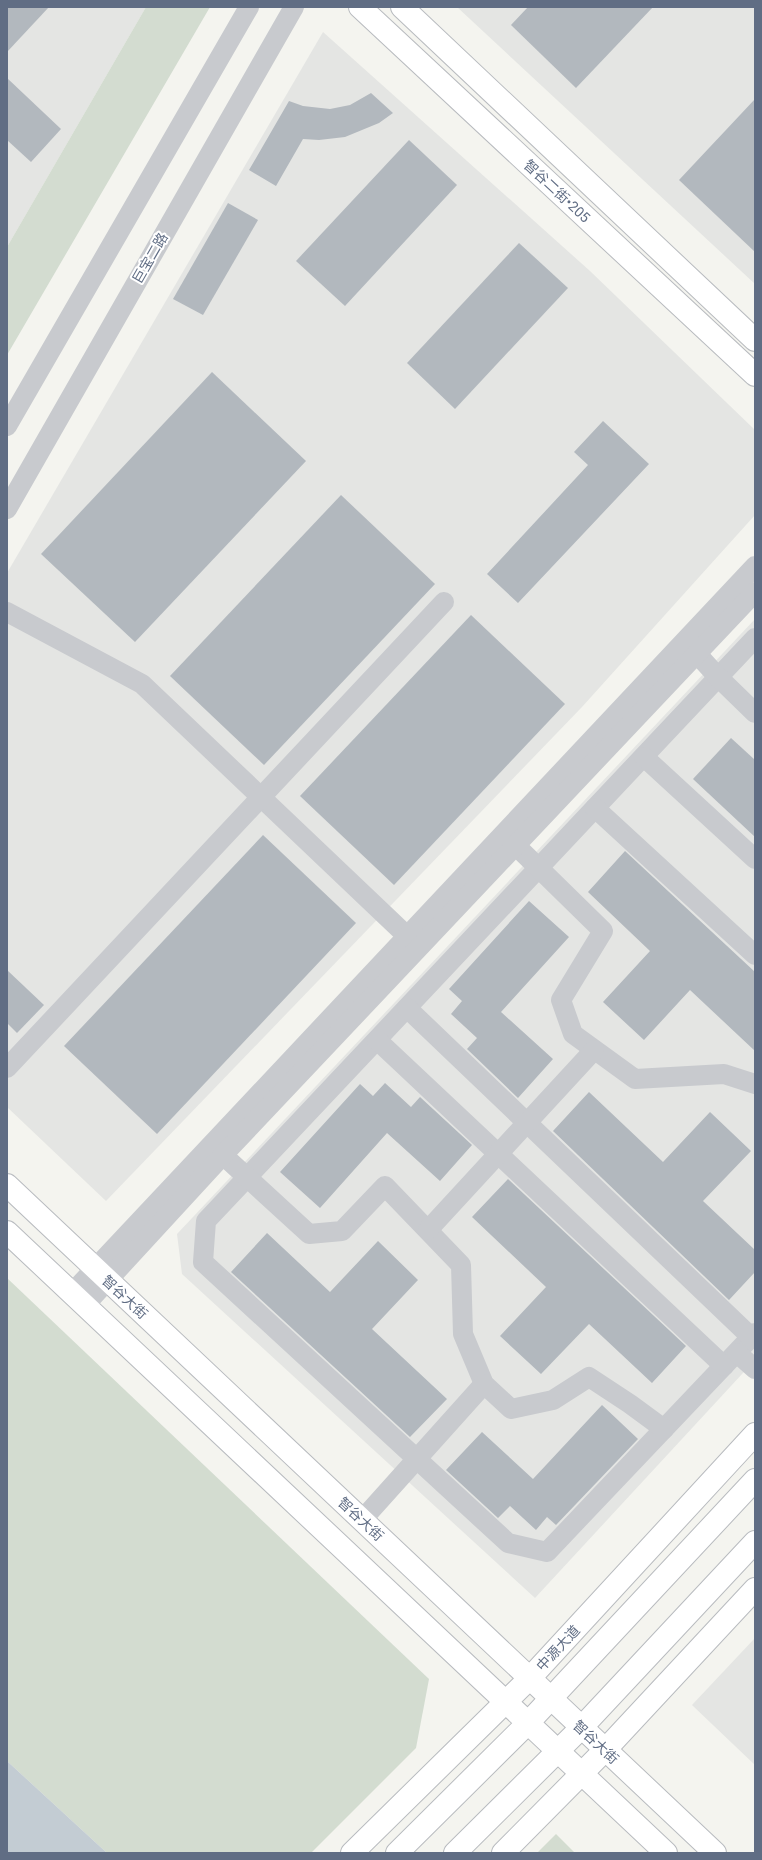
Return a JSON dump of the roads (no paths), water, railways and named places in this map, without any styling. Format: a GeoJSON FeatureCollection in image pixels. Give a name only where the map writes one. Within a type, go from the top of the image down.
{"type":"FeatureCollection","features":[{"type":"Feature","properties":{"kind":"main road","name":"智谷二街•205"},"geometry":{"type":"LineString","coordinates":[[360,7],[755,375]]}},
{"type":"Feature","properties":{"kind":"main road","name":"智谷二街•205"},"geometry":{"type":"LineString","coordinates":[[402,7],[755,340]]}},
{"type":"Feature","properties":{"kind":"main road","name":"智谷大街"},"geometry":{"type":"LineString","coordinates":[[7,1185],[715,1853]]}},
{"type":"Feature","properties":{"kind":"main road"},"geometry":{"type":"LineString","coordinates":[[7,1232],[527,1724],[558,1751],[666,1853]]}},
{"type":"Feature","properties":{"kind":"main road","name":"中源大道"},"geometry":{"type":"LineString","coordinates":[[352,1853],[506,1703],[755,1434]]}},
{"type":"Feature","properties":{"kind":"main road","name":"中源大道"},"geometry":{"type":"LineString","coordinates":[[396,1853],[527,1724],[755,1480]]}},
{"type":"Feature","properties":{"kind":"main road"},"geometry":{"type":"LineString","coordinates":[[455,1853],[581,1728],[755,1542]]}},
{"type":"Feature","properties":{"kind":"main road"},"geometry":{"type":"LineString","coordinates":[[503,1853],[606,1750],[755,1589]]}},
{"type":"Feature","properties":{"kind":"street"},"geometry":{"type":"LineString","coordinates":[[7,426],[249,7]]}},
{"type":"Feature","properties":{"kind":"street","name":"巨宝二路"},"geometry":{"type":"LineString","coordinates":[[7,509],[294,7]]}},
{"type":"Feature","properties":{"kind":"street"},"geometry":{"type":"LineString","coordinates":[[78,1299],[690,647],[755,566]]}},
{"type":"Feature","properties":{"kind":"street"},"geometry":{"type":"LineString","coordinates":[[690,647],[755,592]]}},
{"type":"Feature","properties":{"kind":"street"},"geometry":{"type":"LineString","coordinates":[[7,1068],[444,602]]}},
{"type":"Feature","properties":{"kind":"street"},"geometry":{"type":"LineString","coordinates":[[7,612],[142,684],[407,936]]}},
{"type":"Feature","properties":{"kind":"street"},"geometry":{"type":"LineString","coordinates":[[407,1008],[753,1335],[547,1552],[508,1543],[203,1262],[206,1221],[755,638]]}},
{"type":"Feature","properties":{"kind":"street"},"geometry":{"type":"LineString","coordinates":[[690,647],[755,713]]}},
{"type":"Feature","properties":{"kind":"street"},"geometry":{"type":"LineString","coordinates":[[644,756],[755,859]]}},
{"type":"Feature","properties":{"kind":"street"},"geometry":{"type":"LineString","coordinates":[[595,808],[755,955]]}},
{"type":"Feature","properties":{"kind":"street"},"geometry":{"type":"LineString","coordinates":[[509,839],[603,931],[562,1000],[573,1034],[635,1079],[724,1074],[755,1084]]}},
{"type":"Feature","properties":{"kind":"street"},"geometry":{"type":"LineString","coordinates":[[217,1150],[407,936],[509,839]]}},
{"type":"Feature","properties":{"kind":"street"},"geometry":{"type":"LineString","coordinates":[[377,1040],[498,1154],[731,1359],[755,1369]]}},
{"type":"Feature","properties":{"kind":"street"},"geometry":{"type":"LineString","coordinates":[[428,1230],[594,1050]]}},
{"type":"Feature","properties":{"kind":"street"},"geometry":{"type":"LineString","coordinates":[[217,1150],[309,1234],[342,1231],[385,1186],[462,1265],[463,1334],[484,1384],[512,1409],[553,1400],[589,1377],[630,1404],[664,1430]]}},
{"type":"Feature","properties":{"kind":"street"},"geometry":{"type":"LineString","coordinates":[[362,1520],[484,1384]]}}]}
